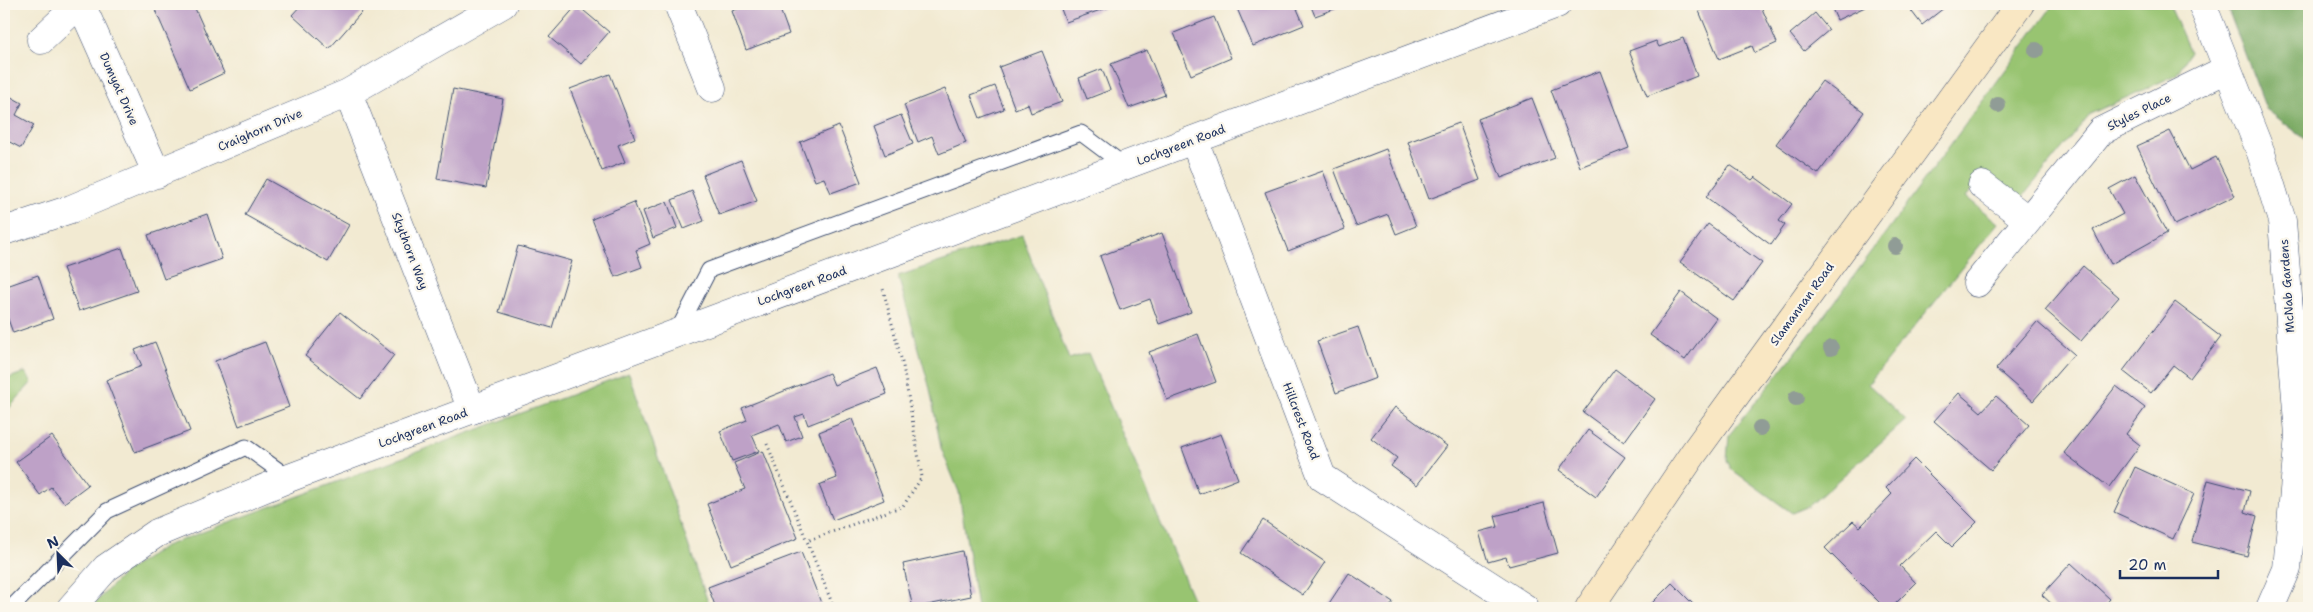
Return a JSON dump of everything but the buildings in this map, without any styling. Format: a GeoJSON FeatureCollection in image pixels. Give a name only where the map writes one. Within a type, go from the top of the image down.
{"type":"FeatureCollection","features":[{"type":"Feature","properties":{"kind":"main road","name":"Slamannan Road"},"geometry":{"type":"LineString","coordinates":[[1589,608],[1693,454],[2020,4]]}},
{"type":"Feature","properties":{"kind":"street","name":"Dumyat Drive"},"geometry":{"type":"LineString","coordinates":[[41,40],[80,4],[157,174]]}},
{"type":"Feature","properties":{"kind":"street","name":"Craighorn Drive"},"geometry":{"type":"LineString","coordinates":[[4,230],[71,209],[348,93],[503,4]]}},
{"type":"Feature","properties":{"kind":"street"},"geometry":{"type":"LineString","coordinates":[[678,4],[712,88]]}},
{"type":"Feature","properties":{"kind":"street","name":"Lochgreen Road"},"geometry":{"type":"LineString","coordinates":[[71,608],[106,568],[157,533],[289,478],[1557,4]]}},
{"type":"Feature","properties":{"kind":"street","name":"McNab Gardens"},"geometry":{"type":"LineString","coordinates":[[2202,4],[2261,152],[2282,221],[2299,435],[2286,569],[2270,608]]}},
{"type":"Feature","properties":{"kind":"street","name":"Styles Place"},"geometry":{"type":"LineString","coordinates":[[1977,283],[2101,131],[2227,69]]}},
{"type":"Feature","properties":{"kind":"street","name":"Skythorn Way"},"geometry":{"type":"LineString","coordinates":[[348,93],[472,410]]}},
{"type":"Feature","properties":{"kind":"street","name":"Hillcrest Road"},"geometry":{"type":"LineString","coordinates":[[1194,140],[1322,477],[1525,608]]}},
{"type":"Feature","properties":{"kind":"street"},"geometry":{"type":"LineString","coordinates":[[1982,185],[2028,220]]}},
{"type":"Feature","properties":{"kind":"lane"},"geometry":{"type":"LineString","coordinates":[[676,334],[709,270],[1081,133],[1125,166]]}},
{"type":"Feature","properties":{"kind":"lane"},"geometry":{"type":"LineString","coordinates":[[11,608],[107,511],[246,447],[289,478]]}},
{"type":"Feature","properties":{"kind":"path"},"geometry":{"type":"LineString","coordinates":[[807,541],[903,506],[922,476],[904,366],[876,259]]}},
{"type":"Feature","properties":{"kind":"path"},"geometry":{"type":"LineString","coordinates":[[767,444],[834,608]]}},
{"type":"Feature","properties":{"kind":"green space"},"geometry":{"type":"Polygon","coordinates":[[[2054,4],[2169,4],[2190,52],[2176,75],[2090,114],[2020,200],[1986,173],[1966,197],[1998,223],[1868,384],[1906,420],[1809,506],[1792,513],[1731,469],[1727,460],[1729,435],[1817,326],[2054,4]]]}},
{"type":"Feature","properties":{"kind":"green space"},"geometry":{"type":"Polygon","coordinates":[[[2226,4],[2309,4],[2309,142],[2266,109],[2226,4]]]}},
{"type":"Feature","properties":{"kind":"green space"},"geometry":{"type":"Polygon","coordinates":[[[1022,235],[1069,359],[1088,353],[1197,608],[977,608],[959,492],[941,448],[930,389],[898,276],[1022,235]]]}},
{"type":"Feature","properties":{"kind":"green space"},"geometry":{"type":"Polygon","coordinates":[[[25,372],[32,382],[4,414],[4,380],[25,372]]]}},
{"type":"Feature","properties":{"kind":"green space"},"geometry":{"type":"Polygon","coordinates":[[[629,373],[710,608],[90,608],[125,572],[165,546],[629,373]]]}}]}
